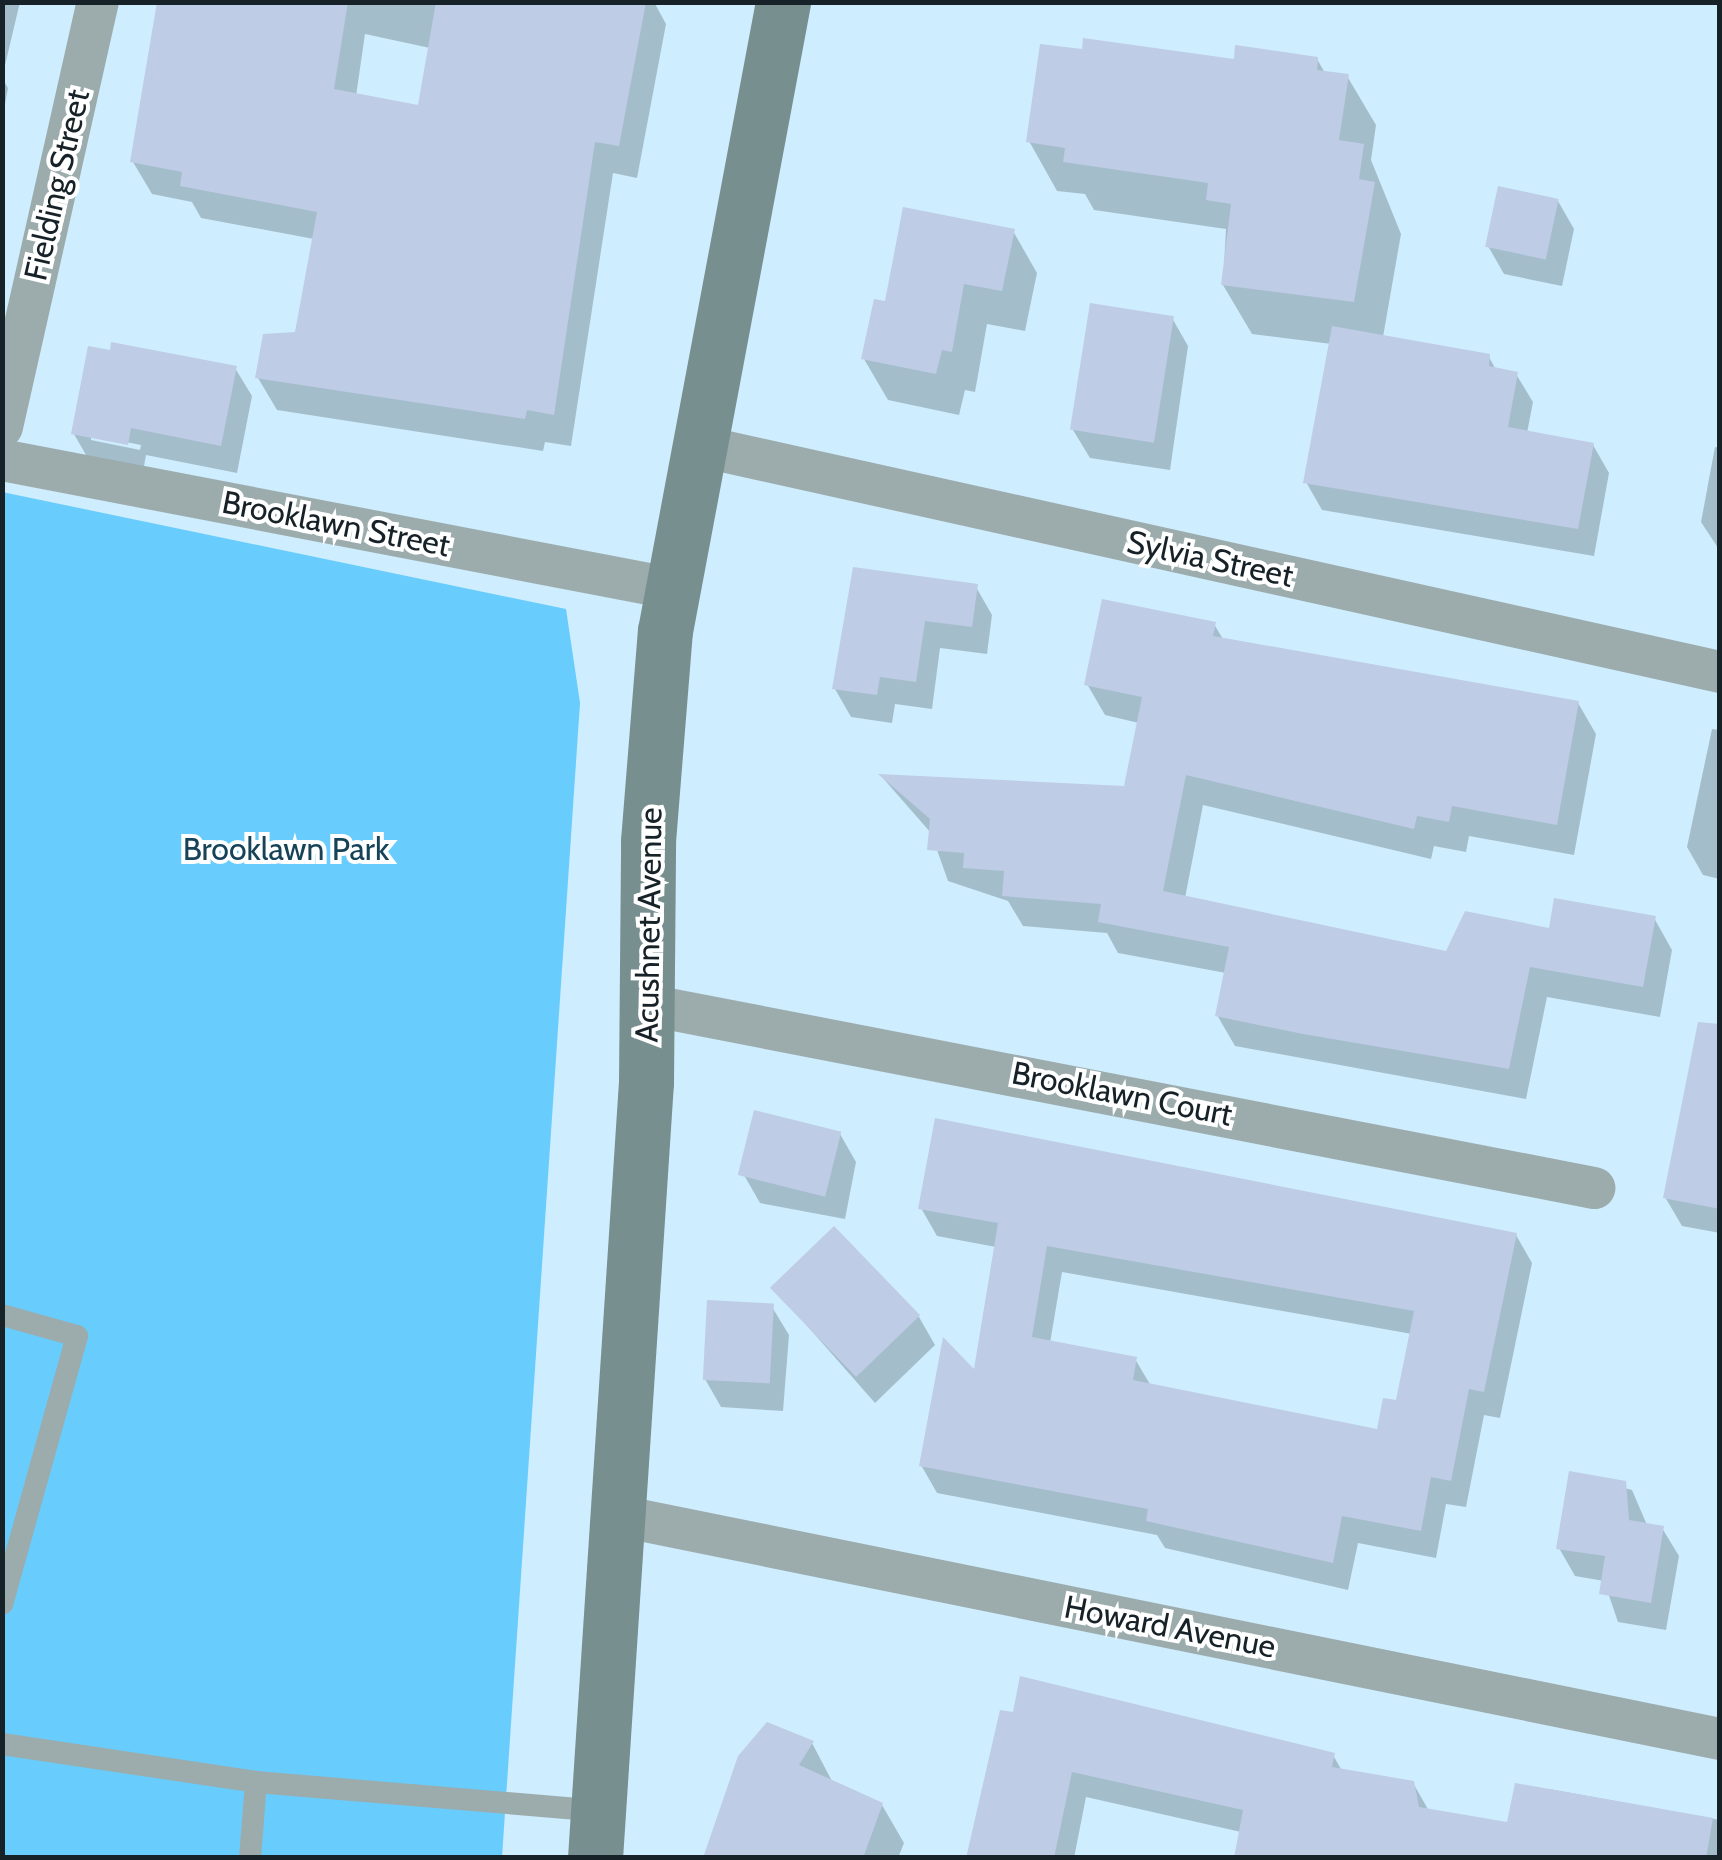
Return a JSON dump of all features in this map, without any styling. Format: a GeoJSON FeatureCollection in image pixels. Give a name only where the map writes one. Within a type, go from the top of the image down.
{"type":"FeatureCollection","features":[{"type":"Feature","properties":{"kind":"main road","name":"Acushnet Avenue"},"geometry":{"type":"LineString","coordinates":[[597,1834],[620,1516],[648,1005],[648,841],[670,588],[784,2]]}},
{"type":"Feature","properties":{"kind":"street","name":"Fielding Street"},"geometry":{"type":"LineString","coordinates":[[2,427],[98,2]]}},
{"type":"Feature","properties":{"kind":"street","name":"Sylvia Street"},"geometry":{"type":"LineString","coordinates":[[700,446],[1720,672]]}},
{"type":"Feature","properties":{"kind":"street","name":"Brooklawn Street"},"geometry":{"type":"LineString","coordinates":[[2,460],[670,588]]}},
{"type":"Feature","properties":{"kind":"street","name":"Brooklawn Court"},"geometry":{"type":"LineString","coordinates":[[648,1005],[1594,1188]]}},
{"type":"Feature","properties":{"kind":"street","name":"Howard Avenue"},"geometry":{"type":"LineString","coordinates":[[620,1516],[1720,1738]]}},
{"type":"Feature","properties":{"kind":"lane"},"geometry":{"type":"LineString","coordinates":[[2,1316],[77,1336],[2,1604]]}},
{"type":"Feature","properties":{"kind":"lane"},"geometry":{"type":"LineString","coordinates":[[2,1744],[597,1834]]}},
{"type":"Feature","properties":{"kind":"lane"},"geometry":{"type":"LineString","coordinates":[[250,1858],[256,1782]]}},
{"type":"Feature","properties":{"kind":"green space","name":"Brooklawn Park"},"geometry":{"type":"Polygon","coordinates":[[[2,492],[566,609],[580,703],[502,1857],[3,1857],[2,492]]]}},
{"type":"Feature","properties":{"kind":"building"},"geometry":{"type":"Polygon","coordinates":[[[157,2],[348,2],[334,89],[418,105],[436,2],[646,2],[619,146],[595,142],[554,415],[527,410],[525,419],[255,378],[263,334],[295,332],[317,212],[180,186],[182,172],[130,162],[157,2]]]}},
{"type":"Feature","properties":{"kind":"building"},"geometry":{"type":"Polygon","coordinates":[[[1083,38],[1234,59],[1235,45],[1318,57],[1317,70],[1349,74],[1339,140],[1364,144],[1359,179],[1375,182],[1354,302],[1221,285],[1231,204],[1206,200],[1208,183],[1063,162],[1065,148],[1026,142],[1040,44],[1082,49],[1083,38]]]}},
{"type":"Feature","properties":{"kind":"building"},"geometry":{"type":"Polygon","coordinates":[[[1498,186],[1559,199],[1546,260],[1485,247],[1498,186]]]}},
{"type":"Feature","properties":{"kind":"building"},"geometry":{"type":"Polygon","coordinates":[[[903,207],[1015,229],[1002,291],[964,284],[952,352],[942,350],[936,374],[861,359],[874,299],[885,301],[903,207]]]}},
{"type":"Feature","properties":{"kind":"building"},"geometry":{"type":"Polygon","coordinates":[[[1090,303],[1174,316],[1154,443],[1070,429],[1090,303]]]}},
{"type":"Feature","properties":{"kind":"building"},"geometry":{"type":"Polygon","coordinates":[[[1332,326],[1490,354],[1489,366],[1518,372],[1508,427],[1594,443],[1578,529],[1303,483],[1332,326]]]}},
{"type":"Feature","properties":{"kind":"building"},"geometry":{"type":"Polygon","coordinates":[[[111,342],[237,366],[221,446],[131,428],[128,445],[71,434],[88,346],[110,350],[111,342]]]}},
{"type":"Feature","properties":{"kind":"building"},"geometry":{"type":"Polygon","coordinates":[[[853,567],[978,584],[972,627],[925,621],[916,682],[880,677],[877,695],[832,689],[853,567]]]}},
{"type":"Feature","properties":{"kind":"building"},"geometry":{"type":"Polygon","coordinates":[[[1102,599],[1216,622],[1213,636],[1579,701],[1557,825],[1452,806],[1449,822],[1417,816],[1414,829],[1186,775],[1163,891],[1446,951],[1465,911],[1549,928],[1554,898],[1656,916],[1643,987],[1530,967],[1509,1069],[1303,1034],[1215,1016],[1229,947],[1098,922],[1101,904],[1002,896],[1004,871],[963,868],[964,853],[927,850],[930,819],[878,774],[1124,786],[1142,697],[1084,685],[1102,599]]]}},
{"type":"Feature","properties":{"kind":"building"},"geometry":{"type":"Polygon","coordinates":[[[1698,1022],[1720,1024],[1720,1209],[1663,1198],[1698,1022]]]}},
{"type":"Feature","properties":{"kind":"building"},"geometry":{"type":"Polygon","coordinates":[[[754,1110],[841,1132],[825,1197],[738,1175],[754,1110]]]}},
{"type":"Feature","properties":{"kind":"building"},"geometry":{"type":"Polygon","coordinates":[[[935,1118],[1517,1233],[1484,1392],[1469,1389],[1451,1481],[1431,1477],[1421,1531],[1342,1516],[1333,1563],[1146,1521],[1148,1509],[919,1466],[943,1337],[974,1369],[998,1223],[918,1209],[935,1118]],[[1047,1246],[1032,1337],[1137,1357],[1133,1380],[1377,1429],[1383,1398],[1396,1400],[1414,1311],[1047,1246]]]}},
{"type":"Feature","properties":{"kind":"building"},"geometry":{"type":"Polygon","coordinates":[[[834,1226],[920,1315],[856,1377],[770,1288],[834,1226]]]}},
{"type":"Feature","properties":{"kind":"building"},"geometry":{"type":"Polygon","coordinates":[[[707,1300],[774,1304],[770,1383],[703,1380],[707,1300]]]}},
{"type":"Feature","properties":{"kind":"building"},"geometry":{"type":"Polygon","coordinates":[[[1569,1471],[1626,1481],[1629,1520],[1664,1526],[1651,1603],[1599,1594],[1605,1556],[1556,1549],[1569,1471]]]}},
{"type":"Feature","properties":{"kind":"building"},"geometry":{"type":"Polygon","coordinates":[[[1020,1676],[1335,1753],[1332,1767],[1414,1781],[1419,1807],[1507,1822],[1515,1783],[1713,1818],[1706,1858],[1234,1858],[1243,1810],[1072,1772],[1054,1858],[966,1858],[1000,1710],[1013,1712],[1020,1676]]]}},
{"type":"Feature","properties":{"kind":"building"},"geometry":{"type":"Polygon","coordinates":[[[767,1722],[814,1741],[799,1765],[883,1803],[863,1858],[703,1858],[738,1756],[767,1722]]]}}]}
